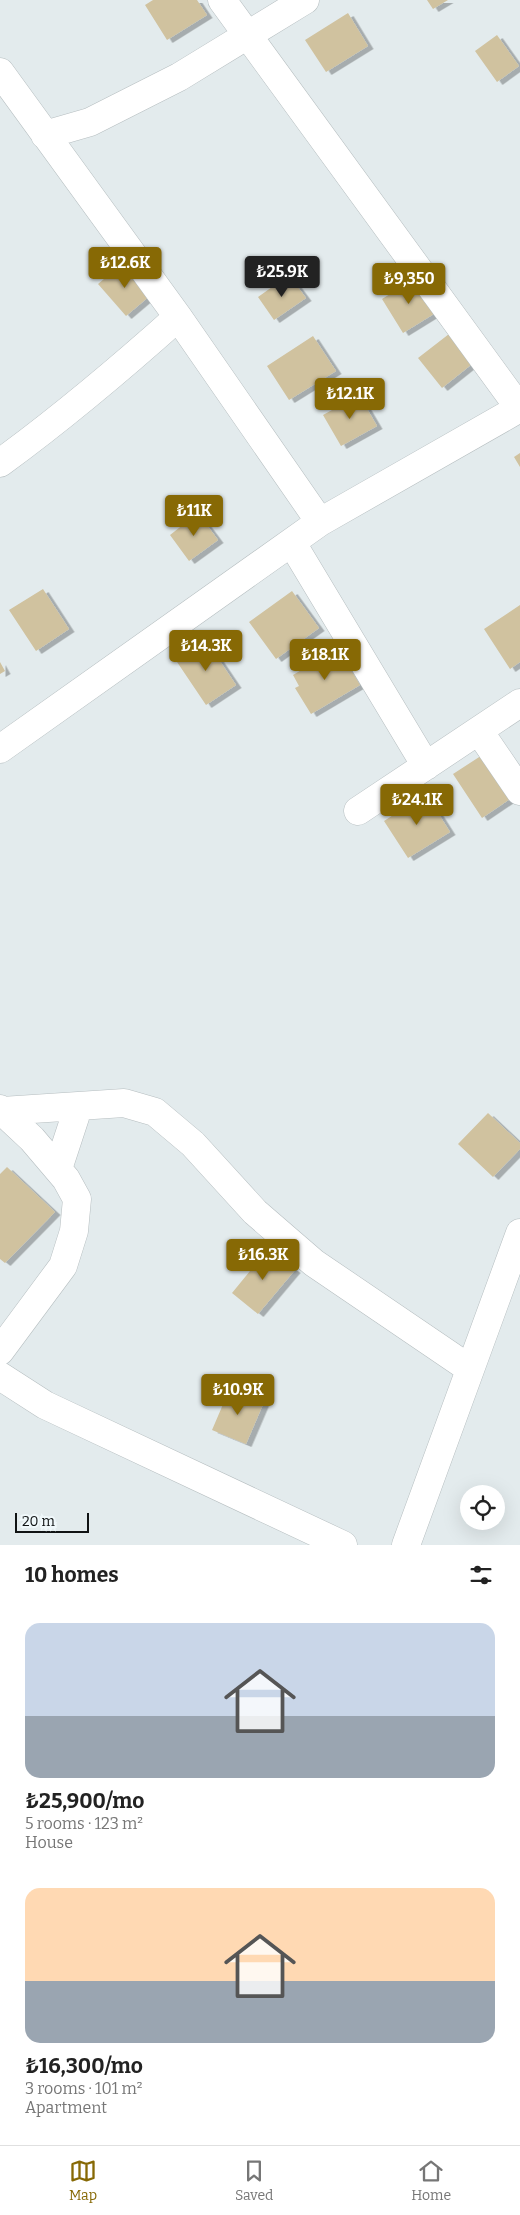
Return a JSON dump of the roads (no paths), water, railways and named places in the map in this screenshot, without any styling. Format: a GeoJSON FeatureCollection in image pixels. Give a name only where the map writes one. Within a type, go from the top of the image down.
{"type":"FeatureCollection","features":[{"type":"Feature","properties":{"kind":"street"},"geometry":{"type":"LineString","coordinates":[[0,749],[320,522],[520,408],[222,0]]}},
{"type":"Feature","properties":{"kind":"street"},"geometry":{"type":"LineString","coordinates":[[45,135],[90,122],[179,76],[305,0]]}},
{"type":"Feature","properties":{"kind":"street"},"geometry":{"type":"LineString","coordinates":[[0,72],[178,317],[320,522]]}},
{"type":"Feature","properties":{"kind":"street"},"geometry":{"type":"LineString","coordinates":[[0,463],[54,424],[112,376],[178,317]]}},
{"type":"Feature","properties":{"kind":"street"},"geometry":{"type":"LineString","coordinates":[[292,543],[426,766]]}},
{"type":"Feature","properties":{"kind":"street"},"geometry":{"type":"LineString","coordinates":[[358,810],[520,703]]}},
{"type":"Feature","properties":{"kind":"street"},"geometry":{"type":"LineString","coordinates":[[479,731],[520,791]]}},
{"type":"Feature","properties":{"kind":"street"},"geometry":{"type":"LineString","coordinates":[[1,1110],[78,1108],[124,1103],[155,1112],[193,1144],[255,1212],[314,1263],[470,1369]]}},
{"type":"Feature","properties":{"kind":"street"},"geometry":{"type":"LineString","coordinates":[[58,1170],[78,1108]]}},
{"type":"Feature","properties":{"kind":"street"},"geometry":{"type":"LineString","coordinates":[[0,1351],[63,1266],[74,1231],[77,1199],[58,1170],[32,1139],[1,1110]]}},
{"type":"Feature","properties":{"kind":"street"},"geometry":{"type":"LineString","coordinates":[[406,1545],[520,1233]]}},
{"type":"Feature","properties":{"kind":"street"},"geometry":{"type":"LineString","coordinates":[[0,1376],[45,1405],[343,1545]]}}]}
